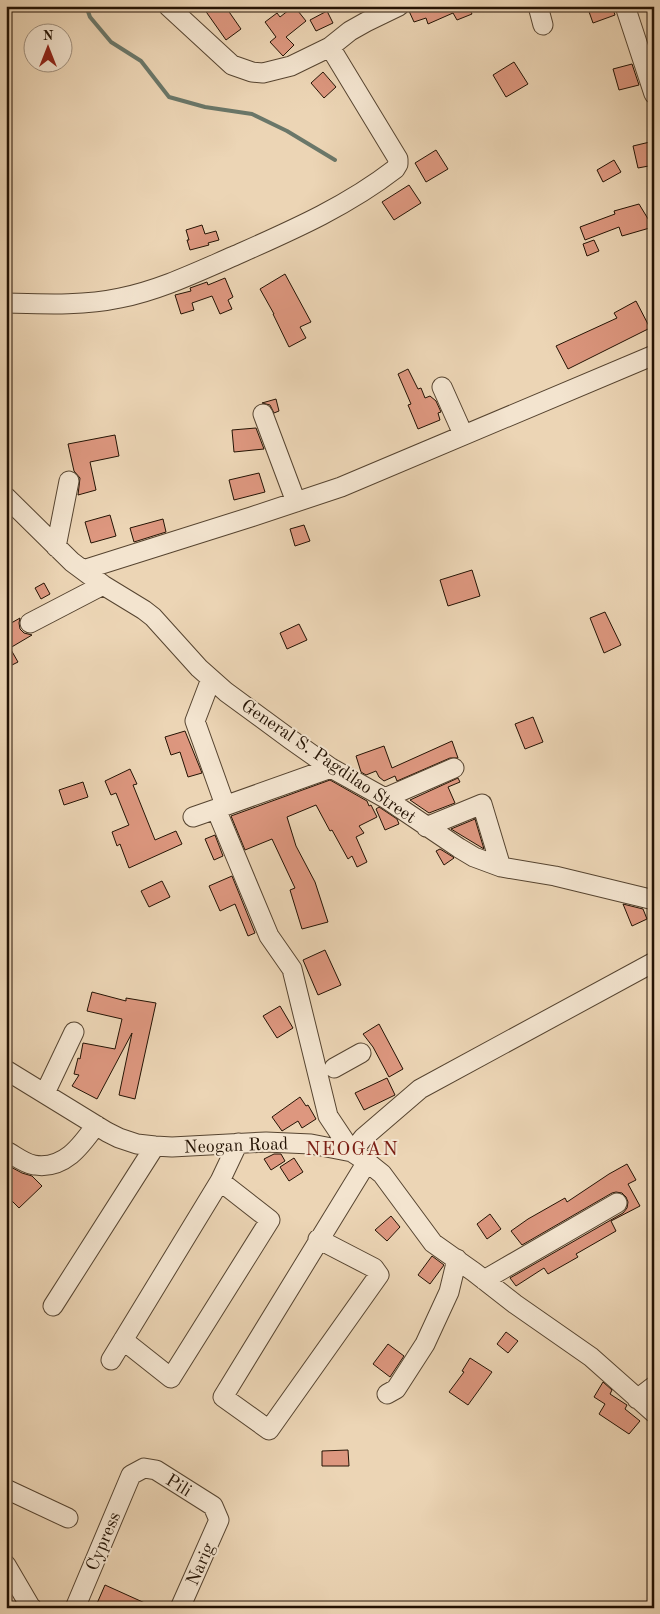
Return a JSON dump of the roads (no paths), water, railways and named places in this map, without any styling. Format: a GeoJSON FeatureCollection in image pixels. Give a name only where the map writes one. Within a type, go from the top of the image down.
{"type":"FeatureCollection","features":[{"type":"Feature","properties":{"kind":"street"},"geometry":{"type":"LineString","coordinates":[[168,6],[232,65],[252,72],[263,73],[291,66],[330,47],[350,31],[399,6]]}},
{"type":"Feature","properties":{"kind":"street"},"geometry":{"type":"LineString","coordinates":[[538,6],[543,25]]}},
{"type":"Feature","properties":{"kind":"street"},"geometry":{"type":"LineString","coordinates":[[625,6],[654,94]]}},
{"type":"Feature","properties":{"kind":"street"},"geometry":{"type":"LineString","coordinates":[[6,303],[68,304],[97,302],[154,289],[182,279],[291,231],[344,203],[395,169],[398,159],[330,47]]}},
{"type":"Feature","properties":{"kind":"street"},"geometry":{"type":"LineString","coordinates":[[83,570],[341,487],[654,355]]}},
{"type":"Feature","properties":{"kind":"street"},"geometry":{"type":"LineString","coordinates":[[442,387],[463,434]]}},
{"type":"Feature","properties":{"kind":"street"},"geometry":{"type":"LineString","coordinates":[[263,414],[296,502]]}},
{"type":"Feature","properties":{"kind":"street"},"geometry":{"type":"LineString","coordinates":[[56,547],[70,481]]}},
{"type":"Feature","properties":{"kind":"street","name":"General S. Pagdilao Street"},"geometry":{"type":"LineString","coordinates":[[6,497],[72,562],[103,585],[153,617],[210,679],[331,768],[385,798],[426,827],[474,857],[501,867],[555,876],[654,900]]}},
{"type":"Feature","properties":{"kind":"street"},"geometry":{"type":"LineString","coordinates":[[30,623],[103,585]]}},
{"type":"Feature","properties":{"kind":"street"},"geometry":{"type":"LineString","coordinates":[[210,679],[195,721],[221,807],[269,936],[292,969],[328,1116],[360,1157],[382,1174],[434,1243],[515,1304],[591,1357],[654,1413]]}},
{"type":"Feature","properties":{"kind":"street"},"geometry":{"type":"LineString","coordinates":[[193,818],[331,768]]}},
{"type":"Feature","properties":{"kind":"street"},"geometry":{"type":"LineString","coordinates":[[385,798],[454,768]]}},
{"type":"Feature","properties":{"kind":"street"},"geometry":{"type":"LineString","coordinates":[[426,827],[482,804],[501,867]]}},
{"type":"Feature","properties":{"kind":"street"},"geometry":{"type":"LineString","coordinates":[[318,1239],[374,1268],[380,1275],[269,1430],[223,1396],[318,1239],[360,1157],[363,1138],[420,1089],[654,962]]}},
{"type":"Feature","properties":{"kind":"street"},"geometry":{"type":"LineString","coordinates":[[45,1093],[74,1032]]}},
{"type":"Feature","properties":{"kind":"street"},"geometry":{"type":"LineString","coordinates":[[334,1068],[361,1053]]}},
{"type":"Feature","properties":{"kind":"street","name":"Neogan Road"},"geometry":{"type":"LineString","coordinates":[[6,1070],[119,1138],[138,1144],[172,1147],[292,1142],[360,1157]]}},
{"type":"Feature","properties":{"kind":"street"},"geometry":{"type":"LineString","coordinates":[[6,1151],[32,1165],[46,1166],[62,1162],[84,1142],[96,1125]]}},
{"type":"Feature","properties":{"kind":"street"},"geometry":{"type":"LineString","coordinates":[[111,1360],[220,1181],[238,1143]]}},
{"type":"Feature","properties":{"kind":"street"},"geometry":{"type":"LineString","coordinates":[[53,1306],[155,1146]]}},
{"type":"Feature","properties":{"kind":"street"},"geometry":{"type":"LineString","coordinates":[[124,1340],[171,1378],[270,1220],[220,1181]]}},
{"type":"Feature","properties":{"kind":"street"},"geometry":{"type":"LineString","coordinates":[[484,1280],[618,1203]]}},
{"type":"Feature","properties":{"kind":"street"},"geometry":{"type":"LineString","coordinates":[[387,1394],[396,1389],[425,1344],[449,1292],[457,1259]]}},
{"type":"Feature","properties":{"kind":"street"},"geometry":{"type":"LineString","coordinates":[[637,1399],[654,1386]]}},
{"type":"Feature","properties":{"kind":"street","name":"Pili"},"geometry":{"type":"LineString","coordinates":[[131,1475],[144,1468],[156,1470],[213,1506],[219,1520]]}},
{"type":"Feature","properties":{"kind":"street","name":"Cypress"},"geometry":{"type":"LineString","coordinates":[[75,1608],[131,1475]]}},
{"type":"Feature","properties":{"kind":"street"},"geometry":{"type":"LineString","coordinates":[[6,1489],[68,1518]]}},
{"type":"Feature","properties":{"kind":"street","name":"Narig"},"geometry":{"type":"LineString","coordinates":[[180,1608],[219,1520]]}},
{"type":"Feature","properties":{"kind":"street"},"geometry":{"type":"LineString","coordinates":[[6,1565],[32,1608]]}},
{"type":"Feature","properties":{"kind":"waterway"},"geometry":{"type":"LineString","coordinates":[[86,6],[90,17],[111,42],[141,61],[169,97],[205,107],[252,114],[287,131],[335,160]]}},
{"type":"Feature","properties":{"kind":"district","name":"NEOGAN"},"geometry":{"type":"Point","coordinates":[352,1148]}}]}
